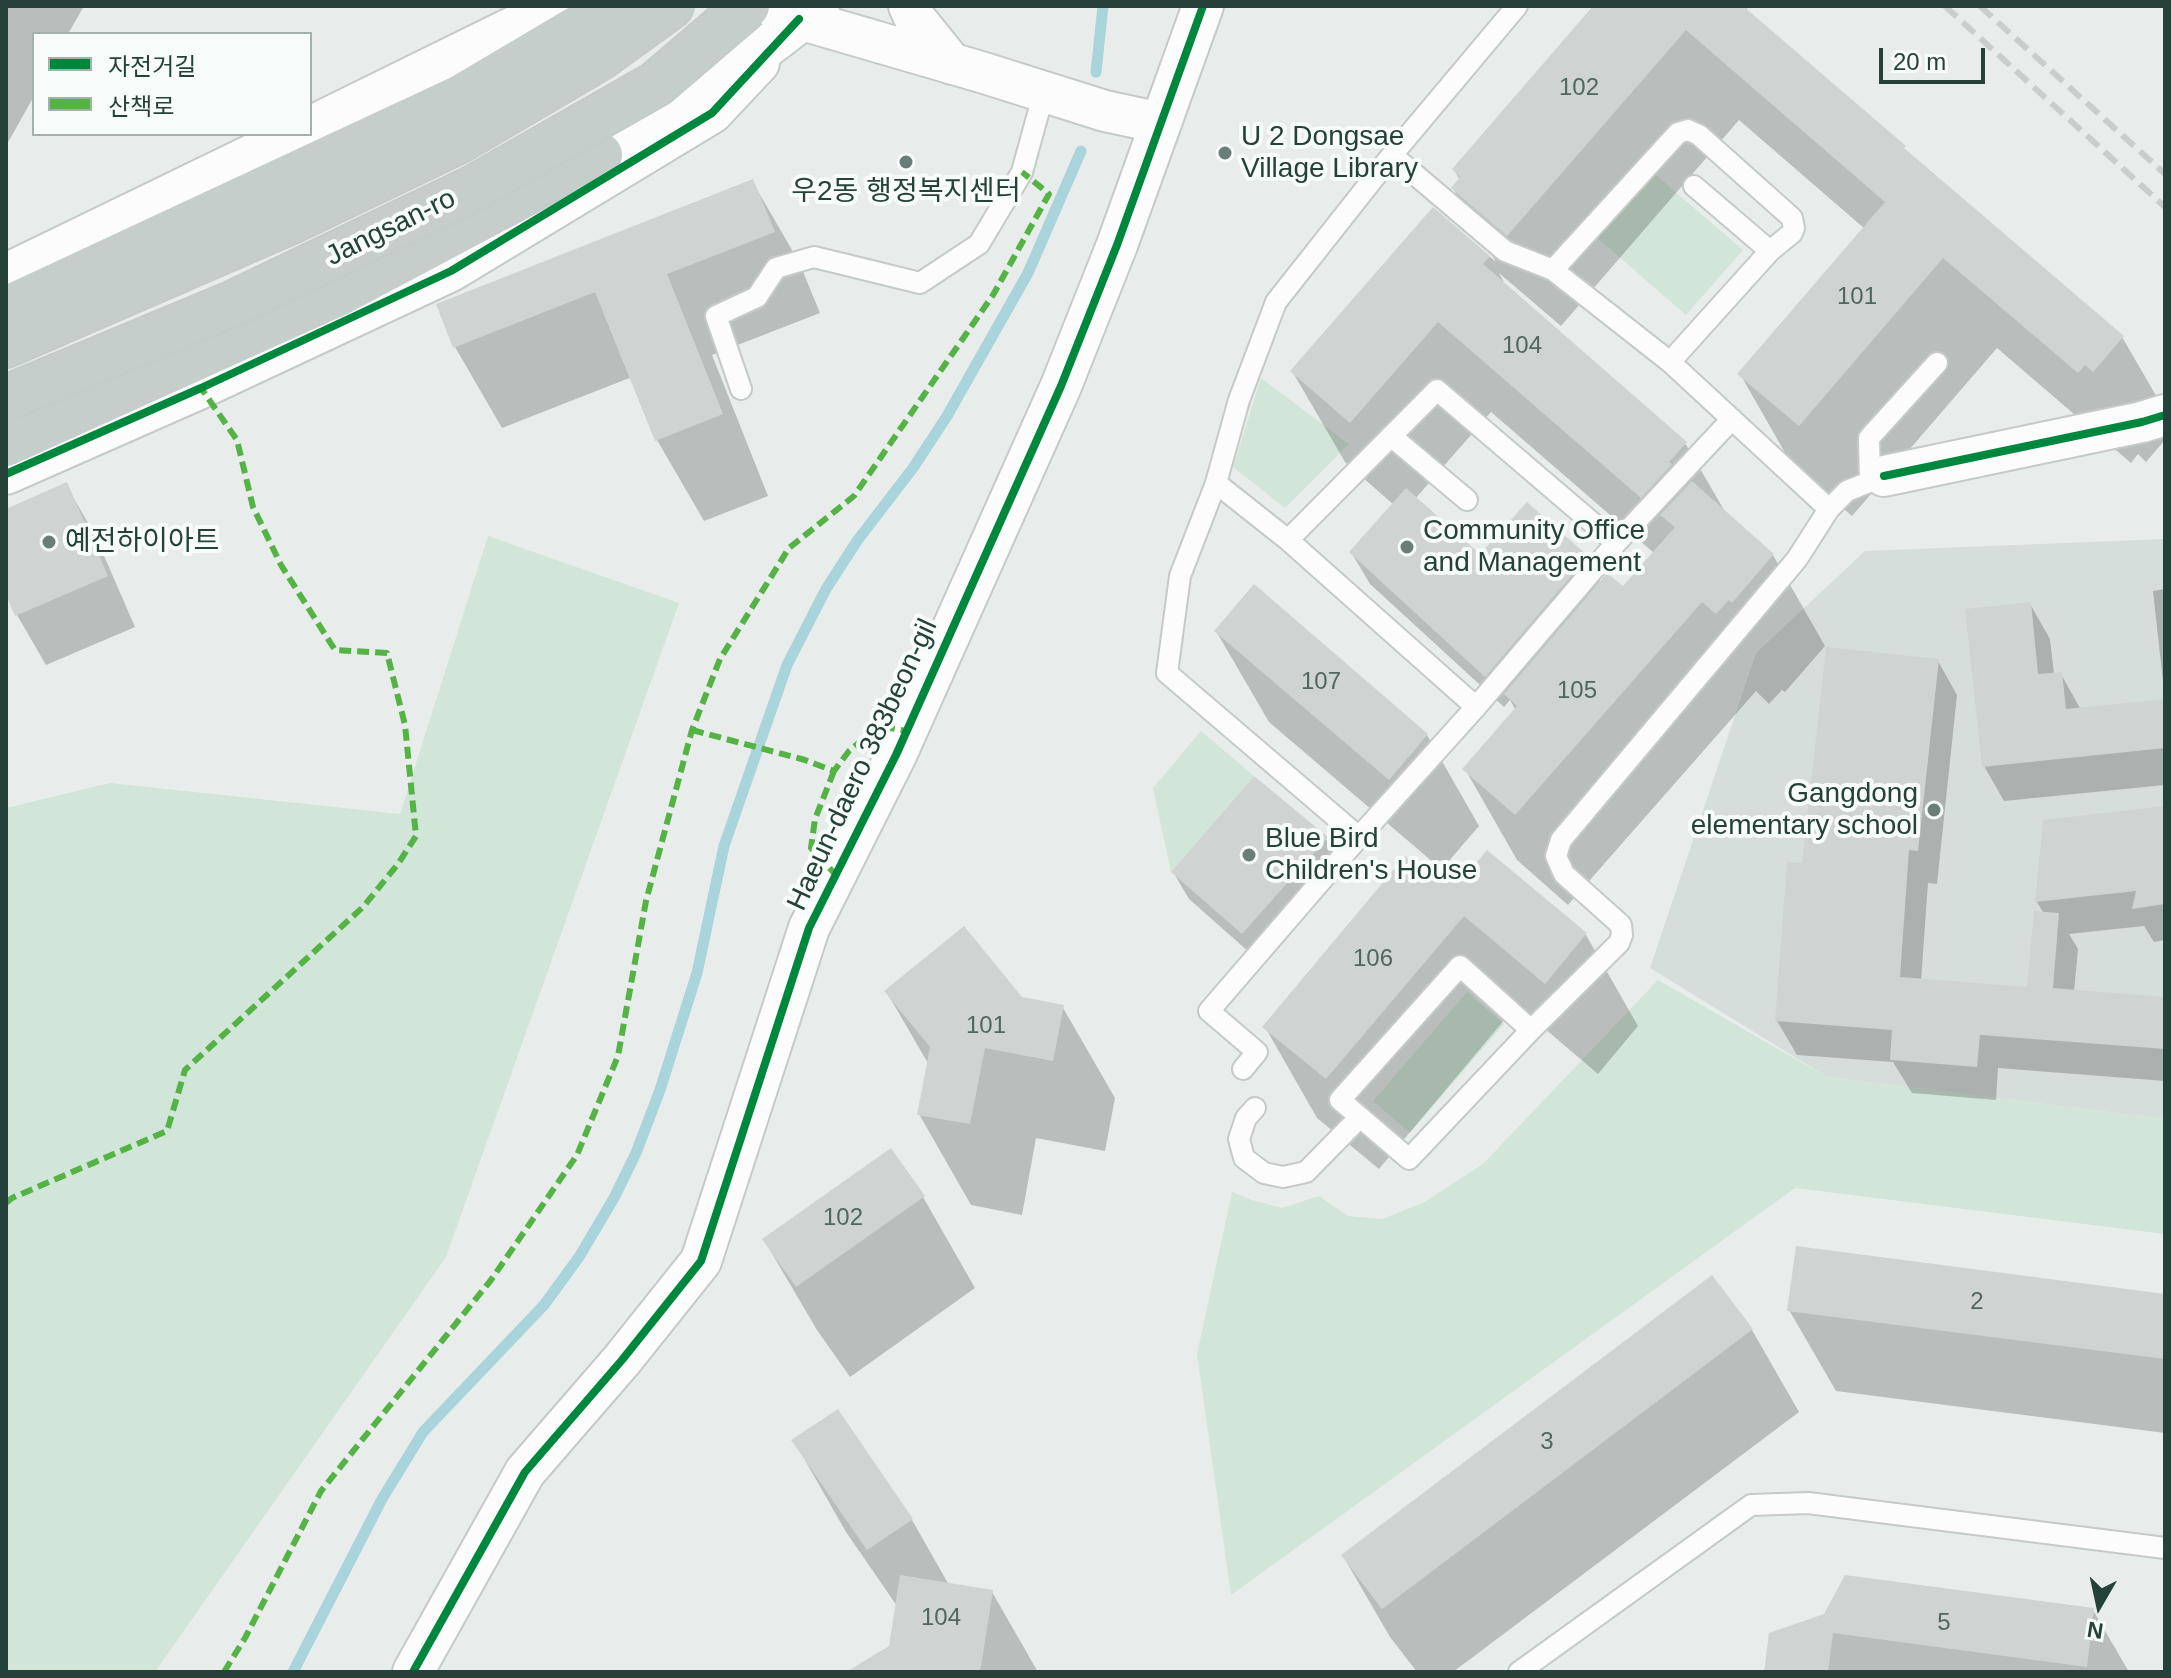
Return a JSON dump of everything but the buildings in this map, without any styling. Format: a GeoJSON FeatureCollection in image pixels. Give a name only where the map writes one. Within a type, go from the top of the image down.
{"type":"FeatureCollection","features":[{"type":"Feature","properties":{"kind":"highway"},"geometry":{"type":"LineString","coordinates":[[6,309],[461,97],[586,23],[607,6]]}},
{"type":"Feature","properties":{"kind":"highway","name":"Jangsan-ro"},"geometry":{"type":"LineString","coordinates":[[6,345],[289,222],[458,141],[599,58],[671,6]]}},
{"type":"Feature","properties":{"kind":"highway","name":"Jangsan-ro"},"geometry":{"type":"LineString","coordinates":[[6,398],[232,304],[470,190],[656,84],[745,6]]}},
{"type":"Feature","properties":{"kind":"highway"},"geometry":{"type":"LineString","coordinates":[[6,444],[338,294],[600,155]]}},
{"type":"Feature","properties":{"kind":"main road"},"geometry":{"type":"LineString","coordinates":[[600,155],[738,67],[808,13]]}},
{"type":"Feature","properties":{"kind":"street"},"geometry":{"type":"LineString","coordinates":[[312,126],[556,6]]}},
{"type":"Feature","properties":{"kind":"street"},"geometry":{"type":"LineString","coordinates":[[745,6],[808,13],[952,64],[1105,111],[1161,123]]}},
{"type":"Feature","properties":{"kind":"street"},"geometry":{"type":"LineString","coordinates":[[909,6],[914,17],[952,64]]}},
{"type":"Feature","properties":{"kind":"street","name":"Haeun-daero 383beon-gil"},"geometry":{"type":"LineString","coordinates":[[413,1672],[525,1472],[622,1360],[701,1261],[809,928],[896,755],[1061,386],[1117,245],[1203,6]]}},
{"type":"Feature","properties":{"kind":"street"},"geometry":{"type":"LineString","coordinates":[[6,474],[201,388],[451,271],[712,113],[808,13]]}},
{"type":"Feature","properties":{"kind":"street"},"geometry":{"type":"LineString","coordinates":[[6,274],[291,136]]}},
{"type":"Feature","properties":{"kind":"street"},"geometry":{"type":"LineString","coordinates":[[1877,479],[2165,415]]}},
{"type":"Feature","properties":{"kind":"lane"},"geometry":{"type":"LineString","coordinates":[[1359,837],[1167,673],[1180,576],[1216,483],[1239,400],[1276,302],[1392,155],[1517,6]]}},
{"type":"Feature","properties":{"kind":"lane"},"geometry":{"type":"LineString","coordinates":[[741,389],[716,316],[757,297],[776,268],[814,257],[920,283],[979,244],[1022,172],[1044,92]]}},
{"type":"Feature","properties":{"kind":"lane"},"geometry":{"type":"LineString","coordinates":[[1553,270],[1678,133],[1688,130],[1699,135],[1794,223],[1792,233],[1770,251],[1670,362]]}},
{"type":"Feature","properties":{"kind":"lane"},"geometry":{"type":"LineString","coordinates":[[1392,155],[1505,251],[1553,270],[1670,362],[1829,509]]}},
{"type":"Feature","properties":{"kind":"lane"},"geometry":{"type":"LineString","coordinates":[[1694,186],[1770,251]]}},
{"type":"Feature","properties":{"kind":"lane"},"geometry":{"type":"LineString","coordinates":[[1531,1030],[1460,966],[1340,1100],[1409,1159],[1531,1030],[1619,943],[1621,925],[1564,874],[1556,856],[1561,840],[1797,559],[1829,509],[1847,491],[1877,479],[1869,438],[1937,363]]}},
{"type":"Feature","properties":{"kind":"lane"},"geometry":{"type":"LineString","coordinates":[[1288,540],[1437,390],[1616,543]]}},
{"type":"Feature","properties":{"kind":"lane"},"geometry":{"type":"LineString","coordinates":[[1243,1069],[1257,1052],[1209,1011],[1616,543],[1732,419]]}},
{"type":"Feature","properties":{"kind":"lane"},"geometry":{"type":"LineString","coordinates":[[1391,436],[1467,500]]}},
{"type":"Feature","properties":{"kind":"lane"},"geometry":{"type":"LineString","coordinates":[[1216,483],[1288,540],[1476,707]]}},
{"type":"Feature","properties":{"kind":"lane"},"geometry":{"type":"LineString","coordinates":[[1255,1108],[1246,1118],[1239,1139],[1244,1158],[1264,1173],[1283,1177],[1306,1172],[1360,1117]]}},
{"type":"Feature","properties":{"kind":"lane"},"geometry":{"type":"LineString","coordinates":[[1519,1672],[1751,1505],[1808,1503],[2165,1548]]}},
{"type":"Feature","properties":{"kind":"shaded area","name":"Gangdong elementary school"},"geometry":{"type":"Polygon","coordinates":[[[2165,539],[2165,1119],[1827,1077],[1650,968],[1756,653],[1865,551],[2165,539]]]}},
{"type":"Feature","properties":{"kind":"green space"},"geometry":{"type":"Polygon","coordinates":[[[1651,171],[1743,250],[1686,315],[1595,236],[1651,171]]]}},
{"type":"Feature","properties":{"kind":"green space"},"geometry":{"type":"Polygon","coordinates":[[[1261,378],[1349,444],[1285,508],[1233,467],[1261,378]]]}},
{"type":"Feature","properties":{"kind":"green space"},"geometry":{"type":"Polygon","coordinates":[[[488,536],[679,603],[446,1257],[155,1672],[6,1672],[6,808],[110,783],[400,814],[488,536]]]}},
{"type":"Feature","properties":{"kind":"green space"},"geometry":{"type":"Polygon","coordinates":[[[1201,731],[1254,776],[1171,872],[1153,788],[1201,731]]]}},
{"type":"Feature","properties":{"kind":"green space"},"geometry":{"type":"Polygon","coordinates":[[[1658,980],[1827,1077],[2165,1119],[2165,1234],[1795,1188],[1231,1595],[1197,1354],[1232,1192],[1282,1208],[1319,1196],[1348,1216],[1382,1219],[1423,1203],[1483,1164],[1658,980]]]}},
{"type":"Feature","properties":{"kind":"green space"},"geometry":{"type":"Polygon","coordinates":[[[1467,992],[1504,1024],[1410,1133],[1373,1101],[1467,992]]]}},
{"type":"Feature","properties":{"kind":"waterway"},"geometry":{"type":"LineString","coordinates":[[1096,72],[1103,6]]}},
{"type":"Feature","properties":{"kind":"waterway"},"geometry":{"type":"LineString","coordinates":[[293,1672],[382,1499],[423,1432],[544,1305],[579,1257],[614,1198],[636,1153],[660,1090],[697,973],[724,846],[787,665],[826,589],[947,416],[1028,273],[1081,151]]}},
{"type":"Feature","properties":{"kind":"railway"},"geometry":{"type":"LineString","coordinates":[[1945,6],[2165,207]]}},
{"type":"Feature","properties":{"kind":"railway"},"geometry":{"type":"LineString","coordinates":[[1980,6],[2165,174]]}},
{"type":"Feature","properties":{"kind":"marked path"},"geometry":{"type":"LineString","coordinates":[[224,1672],[245,1638],[321,1491],[491,1280],[577,1155],[618,1056],[646,901],[692,730],[720,659],[789,548],[854,496],[993,295],[1049,194],[1022,172]]}},
{"type":"Feature","properties":{"kind":"marked path"},"geometry":{"type":"LineString","coordinates":[[6,1203],[167,1131],[185,1070],[363,907],[416,836],[405,725],[387,653],[335,650],[281,565],[253,507],[237,440],[201,388]]}},
{"type":"Feature","properties":{"kind":"marked path"},"geometry":{"type":"LineString","coordinates":[[692,730],[805,760],[834,771],[849,751],[879,726],[906,731]]}},
{"type":"Feature","properties":{"kind":"marked path"},"geometry":{"type":"LineString","coordinates":[[834,771],[815,819],[811,848],[835,874]]}},
{"type":"Feature","properties":{"kind":"cycle path"},"geometry":{"type":"LineString","coordinates":[[413,1672],[525,1472],[622,1360],[701,1261],[809,928],[896,755],[1061,386],[1117,245],[1203,6]]}},
{"type":"Feature","properties":{"kind":"cycle path"},"geometry":{"type":"LineString","coordinates":[[6,474],[201,388],[451,271],[712,113],[799,19]]}},
{"type":"Feature","properties":{"kind":"cycle path"},"geometry":{"type":"LineString","coordinates":[[1884,476],[2165,415]]}},
{"type":"Feature","properties":{"kind":"place","name":"U 2 Dongsae Village Library"},"geometry":{"type":"Point","coordinates":[1225,153]}},
{"type":"Feature","properties":{"kind":"place","name":"우2동 행정복지센터"},"geometry":{"type":"Point","coordinates":[906,162]}},
{"type":"Feature","properties":{"kind":"place","name":"예전하이아트"},"geometry":{"type":"Point","coordinates":[49,542]}},
{"type":"Feature","properties":{"kind":"place","name":"Community Office and Management"},"geometry":{"type":"Point","coordinates":[1407,547]}},
{"type":"Feature","properties":{"kind":"place","name":"Gangdong elementary school"},"geometry":{"type":"Point","coordinates":[1934,810]}},
{"type":"Feature","properties":{"kind":"place","name":"Blue Bird Children's House"},"geometry":{"type":"Point","coordinates":[1249,855]}}]}
